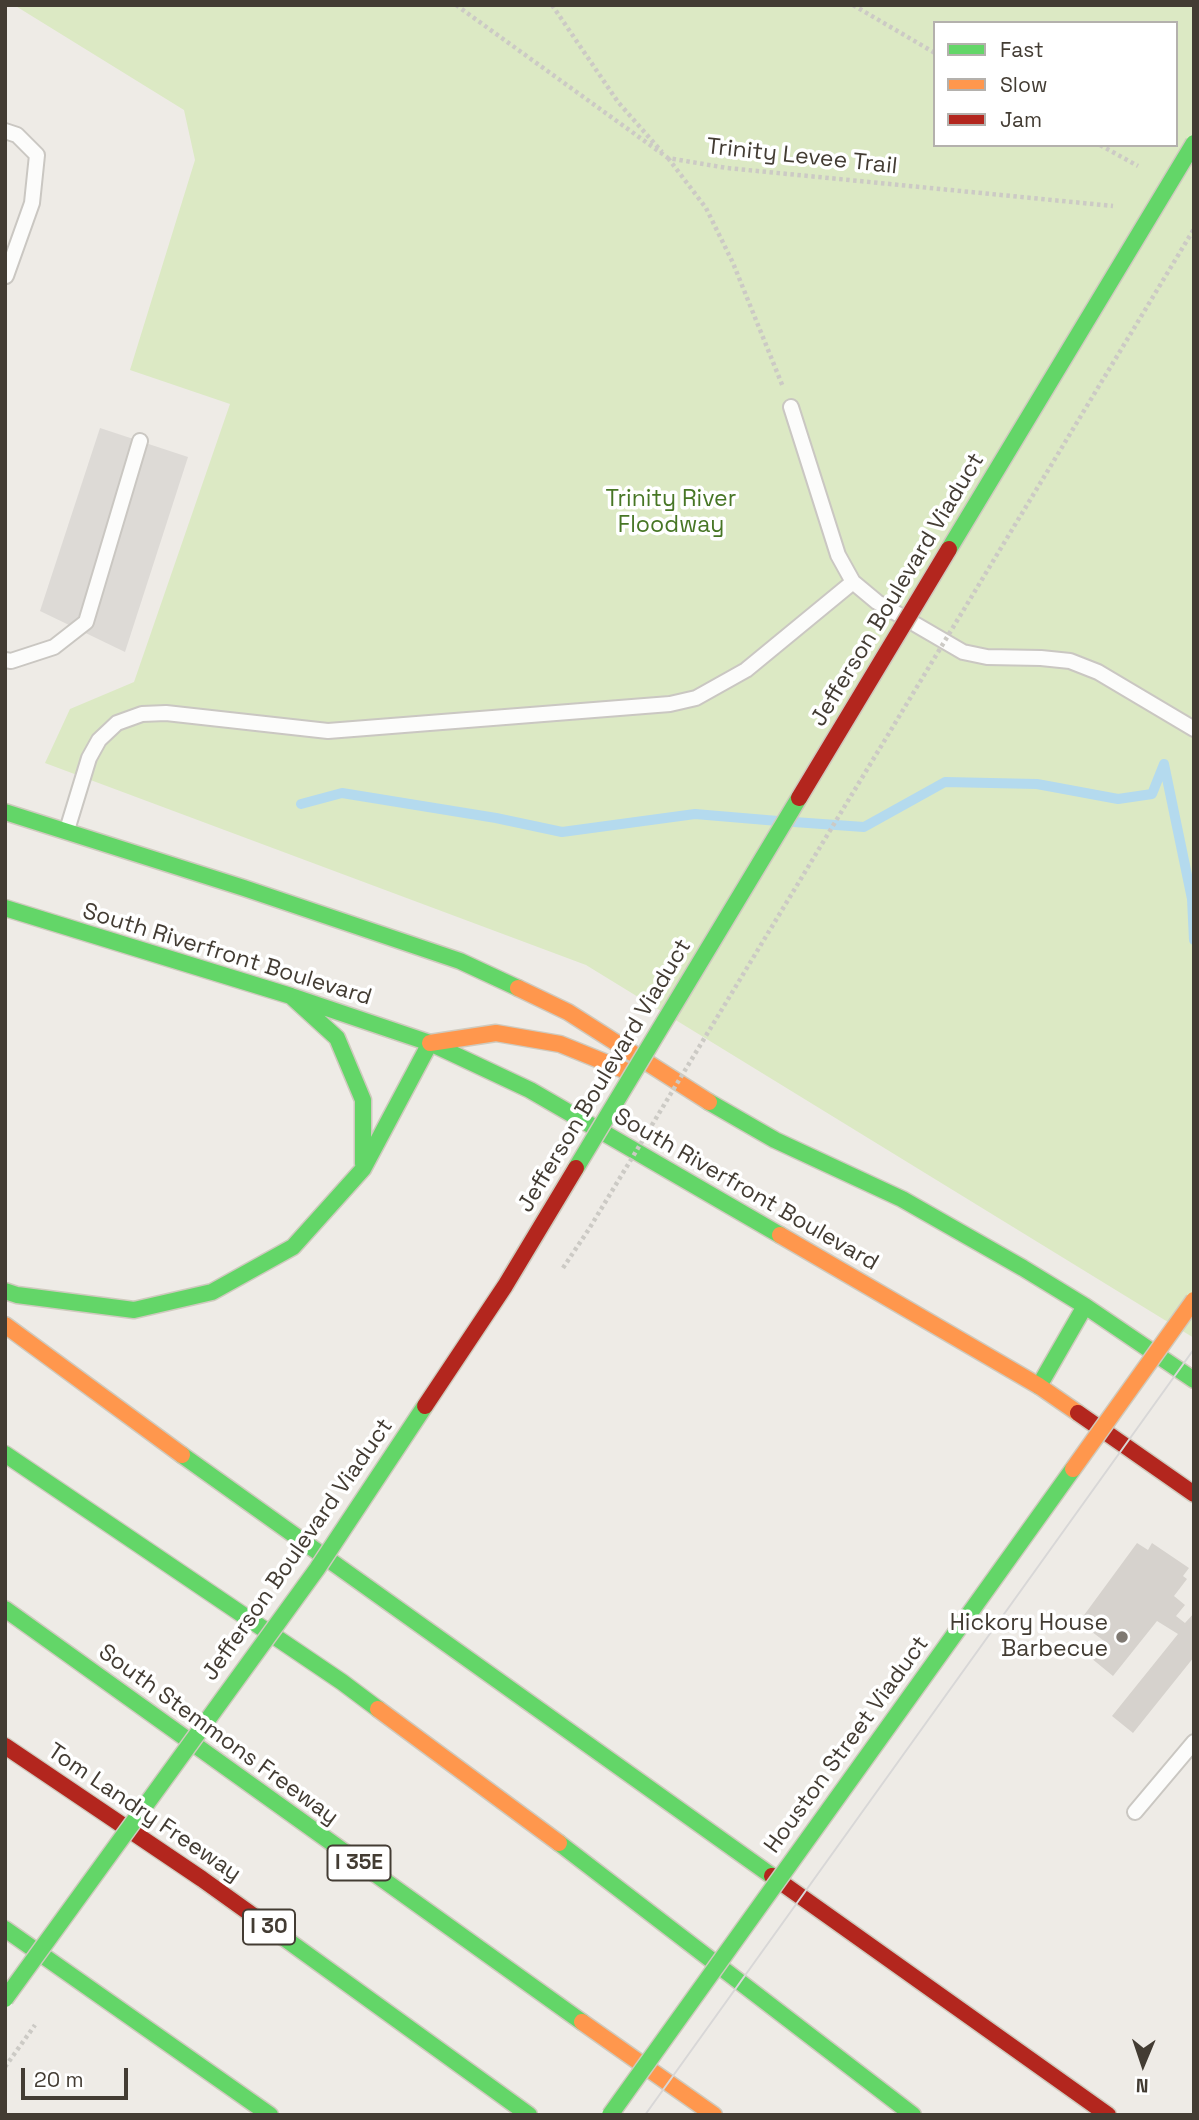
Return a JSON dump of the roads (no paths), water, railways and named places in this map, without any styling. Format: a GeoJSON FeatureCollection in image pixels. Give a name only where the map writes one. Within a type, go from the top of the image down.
{"type":"FeatureCollection","features":[{"type":"Feature","properties":{"kind":"main road","name":"Jefferson Boulevard Viaduct"},"geometry":{"type":"LineString","coordinates":[[5,1999],[317,1570],[505,1286],[1194,143]]}},
{"type":"Feature","properties":{"kind":"main road"},"geometry":{"type":"LineString","coordinates":[[5,812],[244,888],[460,961],[568,1012],[719,1109],[775,1140],[902,1199],[1085,1306],[1194,1380]]}},
{"type":"Feature","properties":{"kind":"main road","name":"South Riverfront Boulevard"},"geometry":{"type":"LineString","coordinates":[[5,908],[291,996],[430,1043],[530,1090],[1039,1386],[1194,1494]]}},
{"type":"Feature","properties":{"kind":"main road"},"geometry":{"type":"LineString","coordinates":[[291,996],[337,1038],[363,1100],[363,1170]]}},
{"type":"Feature","properties":{"kind":"main road"},"geometry":{"type":"LineString","coordinates":[[5,1291],[17,1295],[134,1310],[212,1292],[293,1247],[363,1170],[430,1043],[496,1033],[560,1044],[719,1109]]}},
{"type":"Feature","properties":{"kind":"main road","name":"Houston Street Viaduct"},"geometry":{"type":"LineString","coordinates":[[610,2115],[1194,1300]]}},
{"type":"Feature","properties":{"kind":"main road"},"geometry":{"type":"LineString","coordinates":[[1039,1386],[1085,1306]]}},
{"type":"Feature","properties":{"kind":"main road"},"geometry":{"type":"LineString","coordinates":[[5,1325],[128,1418],[1108,2115]]}},
{"type":"Feature","properties":{"kind":"main road"},"geometry":{"type":"LineString","coordinates":[[5,1439],[74,1500]]}},
{"type":"Feature","properties":{"kind":"main road"},"geometry":{"type":"LineString","coordinates":[[5,1454],[342,1682],[635,1900],[913,2115]]}},
{"type":"Feature","properties":{"kind":"main road","name":"South Stemmons Freeway"},"geometry":{"type":"LineString","coordinates":[[5,1609],[714,2115]]}},
{"type":"Feature","properties":{"kind":"main road","name":"Tom Landry Freeway"},"geometry":{"type":"LineString","coordinates":[[5,1746],[202,1879],[529,2115]]}},
{"type":"Feature","properties":{"kind":"main road"},"geometry":{"type":"LineString","coordinates":[[5,1929],[270,2115]]}},
{"type":"Feature","properties":{"kind":"lane"},"geometry":{"type":"LineString","coordinates":[[5,131],[18,135],[37,155],[33,203],[5,276]]}},
{"type":"Feature","properties":{"kind":"lane"},"geometry":{"type":"LineString","coordinates":[[791,407],[838,555],[853,582],[877,602],[963,652],[987,657],[1070,661],[1098,672],[1194,729]]}},
{"type":"Feature","properties":{"kind":"lane"},"geometry":{"type":"LineString","coordinates":[[5,660],[11,661],[54,647],[86,622],[140,442]]}},
{"type":"Feature","properties":{"kind":"lane"},"geometry":{"type":"LineString","coordinates":[[66,832],[89,758],[99,740],[117,723],[142,714],[166,713],[313,730],[337,730],[670,704],[696,698],[746,670],[853,582]]}},
{"type":"Feature","properties":{"kind":"lane"},"geometry":{"type":"LineString","coordinates":[[1135,1812],[1194,1742]]}},
{"type":"Feature","properties":{"kind":"waterway"},"geometry":{"type":"LineString","coordinates":[[1164,764],[1192,899],[1194,940]]}},
{"type":"Feature","properties":{"kind":"waterway"},"geometry":{"type":"LineString","coordinates":[[794,822],[864,827],[945,782],[1037,784],[1118,799],[1152,794],[1164,764]]}},
{"type":"Feature","properties":{"kind":"waterway"},"geometry":{"type":"LineString","coordinates":[[301,804],[342,793],[496,818],[562,832],[695,814],[778,821]]}},
{"type":"Feature","properties":{"kind":"tram line"},"geometry":{"type":"LineString","coordinates":[[645,2115],[1194,1349]]}},
{"type":"Feature","properties":{"kind":"place","name":"Hickory House Barbecue"},"geometry":{"type":"Point","coordinates":[1122,1637]}},
{"type":"Feature","properties":{"kind":"park label","name":"Trinity River Floodway"},"geometry":{"type":"Point","coordinates":[671,513]}}]}
